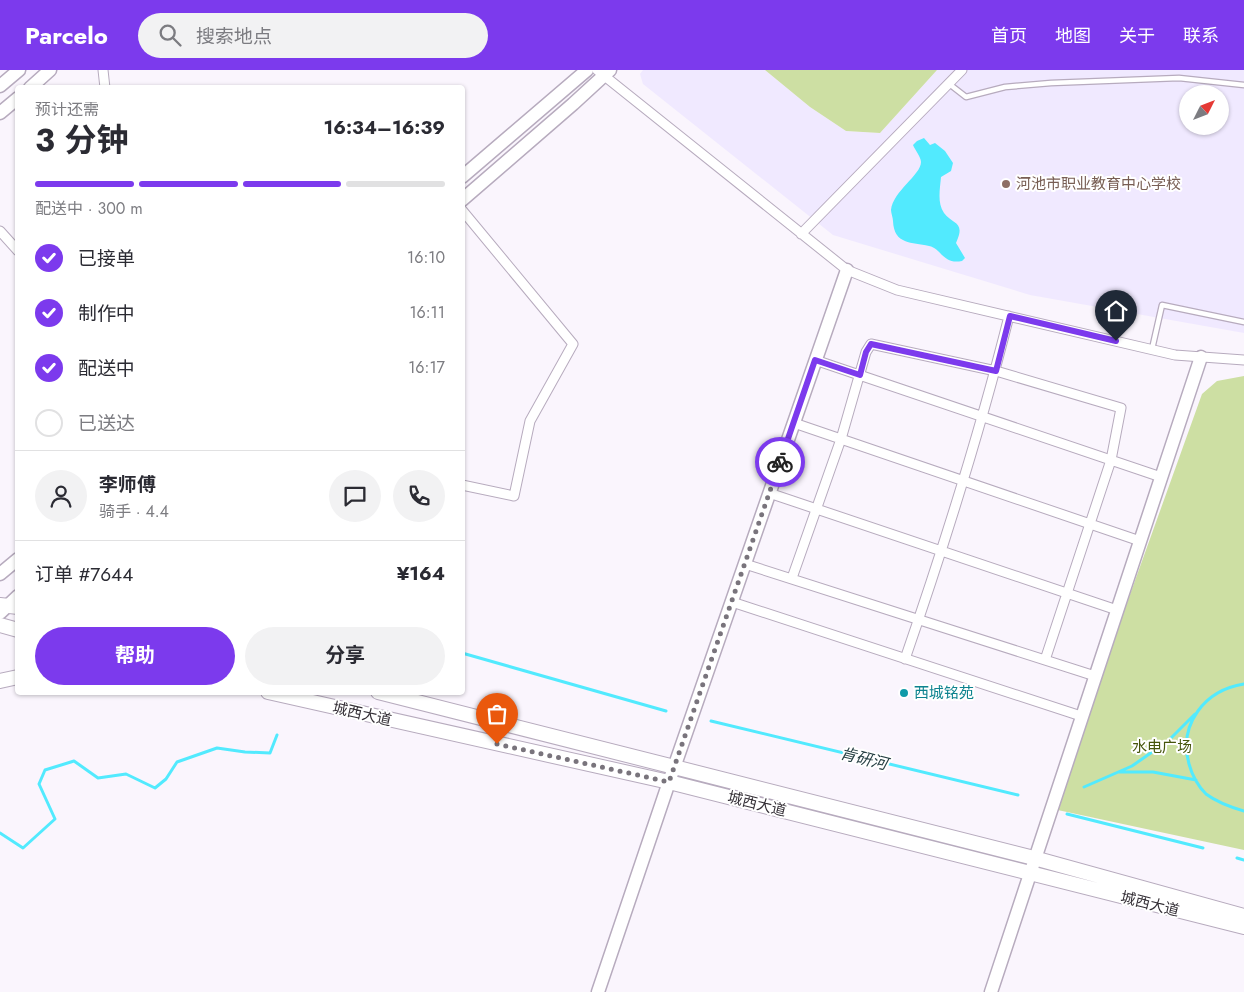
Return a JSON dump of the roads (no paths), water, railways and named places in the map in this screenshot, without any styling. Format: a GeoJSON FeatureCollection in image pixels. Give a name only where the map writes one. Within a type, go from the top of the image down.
{"type":"FeatureCollection","features":[{"type":"Feature","properties":{"kind":"main road"},"geometry":{"type":"LineString","coordinates":[[0,625],[15,629]]}},
{"type":"Feature","properties":{"kind":"main road"},"geometry":{"type":"LineString","coordinates":[[0,681],[15,678]]}},
{"type":"Feature","properties":{"kind":"main road","name":"城西大道"},"geometry":{"type":"LineString","coordinates":[[281,695],[669,782],[1244,928]]}},
{"type":"Feature","properties":{"kind":"main road","name":"城西大道"},"geometry":{"type":"LineString","coordinates":[[390,695],[1034,858],[1244,916]]}},
{"type":"Feature","properties":{"kind":"street"},"geometry":{"type":"LineString","coordinates":[[0,86],[19,70]]}},
{"type":"Feature","properties":{"kind":"street"},"geometry":{"type":"LineString","coordinates":[[33,85],[50,70]]}},
{"type":"Feature","properties":{"kind":"street"},"geometry":{"type":"LineString","coordinates":[[103,70],[105,85]]}},
{"type":"Feature","properties":{"kind":"street"},"geometry":{"type":"LineString","coordinates":[[465,174],[587,70]]}},
{"type":"Feature","properties":{"kind":"street"},"geometry":{"type":"LineString","coordinates":[[801,234],[962,70]]}},
{"type":"Feature","properties":{"kind":"street"},"geometry":{"type":"LineString","coordinates":[[465,197],[604,72],[847,270],[897,290],[1152,350],[1175,355],[1244,360]]}},
{"type":"Feature","properties":{"kind":"street"},"geometry":{"type":"LineString","coordinates":[[0,113],[15,100]]}},
{"type":"Feature","properties":{"kind":"street"},"geometry":{"type":"LineString","coordinates":[[465,214],[573,344],[530,421],[514,496],[465,486]]}},
{"type":"Feature","properties":{"kind":"street"},"geometry":{"type":"LineString","coordinates":[[0,231],[15,247]]}},
{"type":"Feature","properties":{"kind":"street"},"geometry":{"type":"LineString","coordinates":[[598,992],[847,270]]}},
{"type":"Feature","properties":{"kind":"street"},"geometry":{"type":"LineString","coordinates":[[905,659],[942,552],[983,417],[1010,316]]}},
{"type":"Feature","properties":{"kind":"street"},"geometry":{"type":"LineString","coordinates":[[792,578],[841,439],[866,352],[871,344],[996,371],[1121,408],[1110,460],[1045,660]]}},
{"type":"Feature","properties":{"kind":"street"},"geometry":{"type":"LineString","coordinates":[[991,992],[1201,357]]}},
{"type":"Feature","properties":{"kind":"street"},"geometry":{"type":"LineString","coordinates":[[815,360],[1161,477]]}},
{"type":"Feature","properties":{"kind":"street"},"geometry":{"type":"LineString","coordinates":[[794,423],[1140,541]]}},
{"type":"Feature","properties":{"kind":"street"},"geometry":{"type":"LineString","coordinates":[[769,493],[1117,610]]}},
{"type":"Feature","properties":{"kind":"street"},"geometry":{"type":"LineString","coordinates":[[0,574],[15,562]]}},
{"type":"Feature","properties":{"kind":"street"},"geometry":{"type":"LineString","coordinates":[[745,564],[1095,676]]}},
{"type":"Feature","properties":{"kind":"street"},"geometry":{"type":"LineString","coordinates":[[5,606],[15,598]]}},
{"type":"Feature","properties":{"kind":"street"},"geometry":{"type":"LineString","coordinates":[[732,602],[1081,716]]}},
{"type":"Feature","properties":{"kind":"lane"},"geometry":{"type":"LineString","coordinates":[[948,83],[966,97],[1005,87],[1071,82],[1179,78],[1244,85]]}},
{"type":"Feature","properties":{"kind":"lane"},"geometry":{"type":"LineString","coordinates":[[1152,350],[1162,305],[1244,322]]}},
{"type":"Feature","properties":{"kind":"water"},"geometry":{"type":"Polygon","coordinates":[[[924,138],[930,145],[935,143],[945,151],[953,163],[951,171],[941,177],[940,200],[944,213],[959,227],[960,231],[956,243],[965,258],[962,261],[951,261],[933,247],[905,241],[900,238],[894,229],[891,210],[893,203],[920,167],[921,160],[913,145],[924,138]]]}},
{"type":"Feature","properties":{"kind":"waterway","name":"肯研河"},"geometry":{"type":"LineString","coordinates":[[465,654],[666,711]]}},
{"type":"Feature","properties":{"kind":"waterway"},"geometry":{"type":"LineString","coordinates":[[1244,684],[1217,693],[1207,701],[1198,711],[1187,735],[1189,764],[1198,784],[1206,794],[1215,800],[1244,811]]}},
{"type":"Feature","properties":{"kind":"waterway"},"geometry":{"type":"LineString","coordinates":[[1084,787],[1132,766],[1168,741],[1195,714]]}},
{"type":"Feature","properties":{"kind":"waterway","name":"肯研河"},"geometry":{"type":"LineString","coordinates":[[711,721],[1018,795]]}},
{"type":"Feature","properties":{"kind":"waterway","name":"肯研河"},"geometry":{"type":"LineString","coordinates":[[0,833],[23,848],[55,819],[39,784],[45,770],[74,761],[98,778],[126,774],[155,788],[166,779],[177,762],[217,748],[270,753],[277,735]]}},
{"type":"Feature","properties":{"kind":"waterway"},"geometry":{"type":"LineString","coordinates":[[1120,772],[1153,772],[1196,780]]}},
{"type":"Feature","properties":{"kind":"waterway","name":"肯研河"},"geometry":{"type":"LineString","coordinates":[[1067,814],[1203,848]]}},
{"type":"Feature","properties":{"kind":"waterway","name":"肯研河"},"geometry":{"type":"LineString","coordinates":[[1237,858],[1244,860]]}},
{"type":"Feature","properties":{"kind":"place","name":"河池市职业教育中心学校"},"geometry":{"type":"Point","coordinates":[1006,184]}},
{"type":"Feature","properties":{"kind":"place","name":"西城铭苑"},"geometry":{"type":"Point","coordinates":[904,693]}},
{"type":"Feature","properties":{"kind":"park label","name":"水电广场"},"geometry":{"type":"Point","coordinates":[1162,747]}}]}
